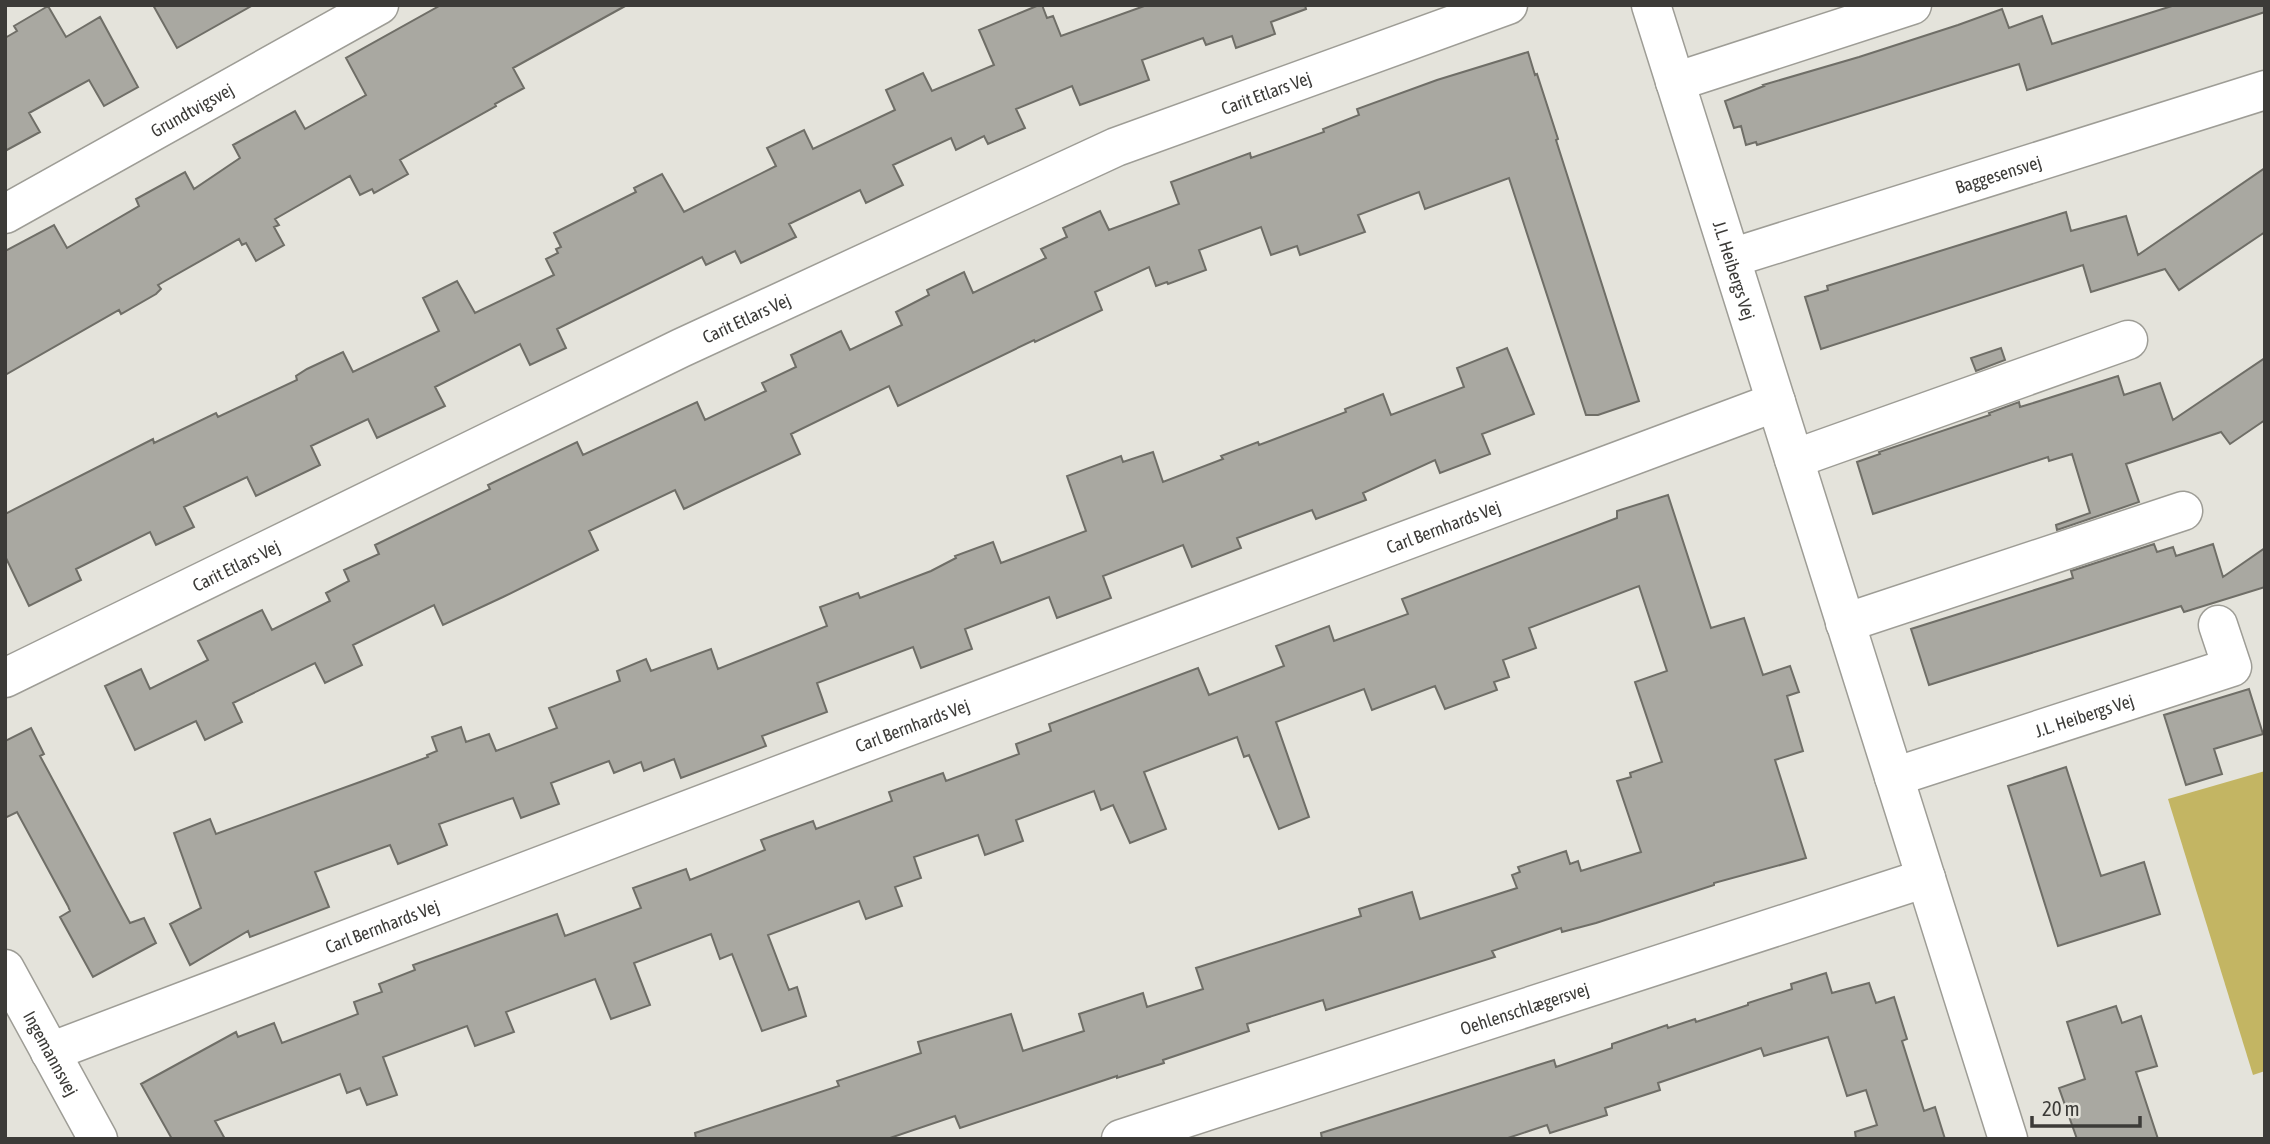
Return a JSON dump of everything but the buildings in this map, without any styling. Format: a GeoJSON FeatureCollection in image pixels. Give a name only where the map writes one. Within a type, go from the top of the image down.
{"type":"FeatureCollection","features":[{"type":"Feature","properties":{"kind":"street","name":"Grundtvigsvej"},"geometry":{"type":"LineString","coordinates":[[5,214],[379,5]]}},
{"type":"Feature","properties":{"kind":"street","name":"Carit Etlars Vej"},"geometry":{"type":"LineString","coordinates":[[5,678],[681,348],[1116,147],[1508,5]]}},
{"type":"Feature","properties":{"kind":"street","name":"J.L. Heibergs Vej"},"geometry":{"type":"LineString","coordinates":[[1651,5],[2008,1139]]}},
{"type":"Feature","properties":{"kind":"street"},"geometry":{"type":"LineString","coordinates":[[1675,82],[1912,5]]}},
{"type":"Feature","properties":{"kind":"street","name":"Baggesensvej"},"geometry":{"type":"LineString","coordinates":[[1731,258],[2265,90]]}},
{"type":"Feature","properties":{"kind":"street"},"geometry":{"type":"LineString","coordinates":[[1794,459],[2128,340]]}},
{"type":"Feature","properties":{"kind":"street","name":"Carl Bernhards Vej"},"geometry":{"type":"LineString","coordinates":[[50,1052],[848,749],[1776,402]]}},
{"type":"Feature","properties":{"kind":"street"},"geometry":{"type":"LineString","coordinates":[[1845,623],[2183,511]]}},
{"type":"Feature","properties":{"kind":"street","name":"J.L. Heibergs Vej"},"geometry":{"type":"LineString","coordinates":[[1894,777],[2232,667],[2218,625]]}},
{"type":"Feature","properties":{"kind":"street","name":"Oehlenschlægersvej"},"geometry":{"type":"LineString","coordinates":[[1121,1139],[1926,878]]}},
{"type":"Feature","properties":{"kind":"street","name":"Ingemannsvej"},"geometry":{"type":"LineString","coordinates":[[5,969],[98,1139]]}},
{"type":"Feature","properties":{"kind":"shaded area"},"geometry":{"type":"Polygon","coordinates":[[[2265,771],[2265,1071],[2253,1075],[2168,799],[2265,771]]]}}]}
